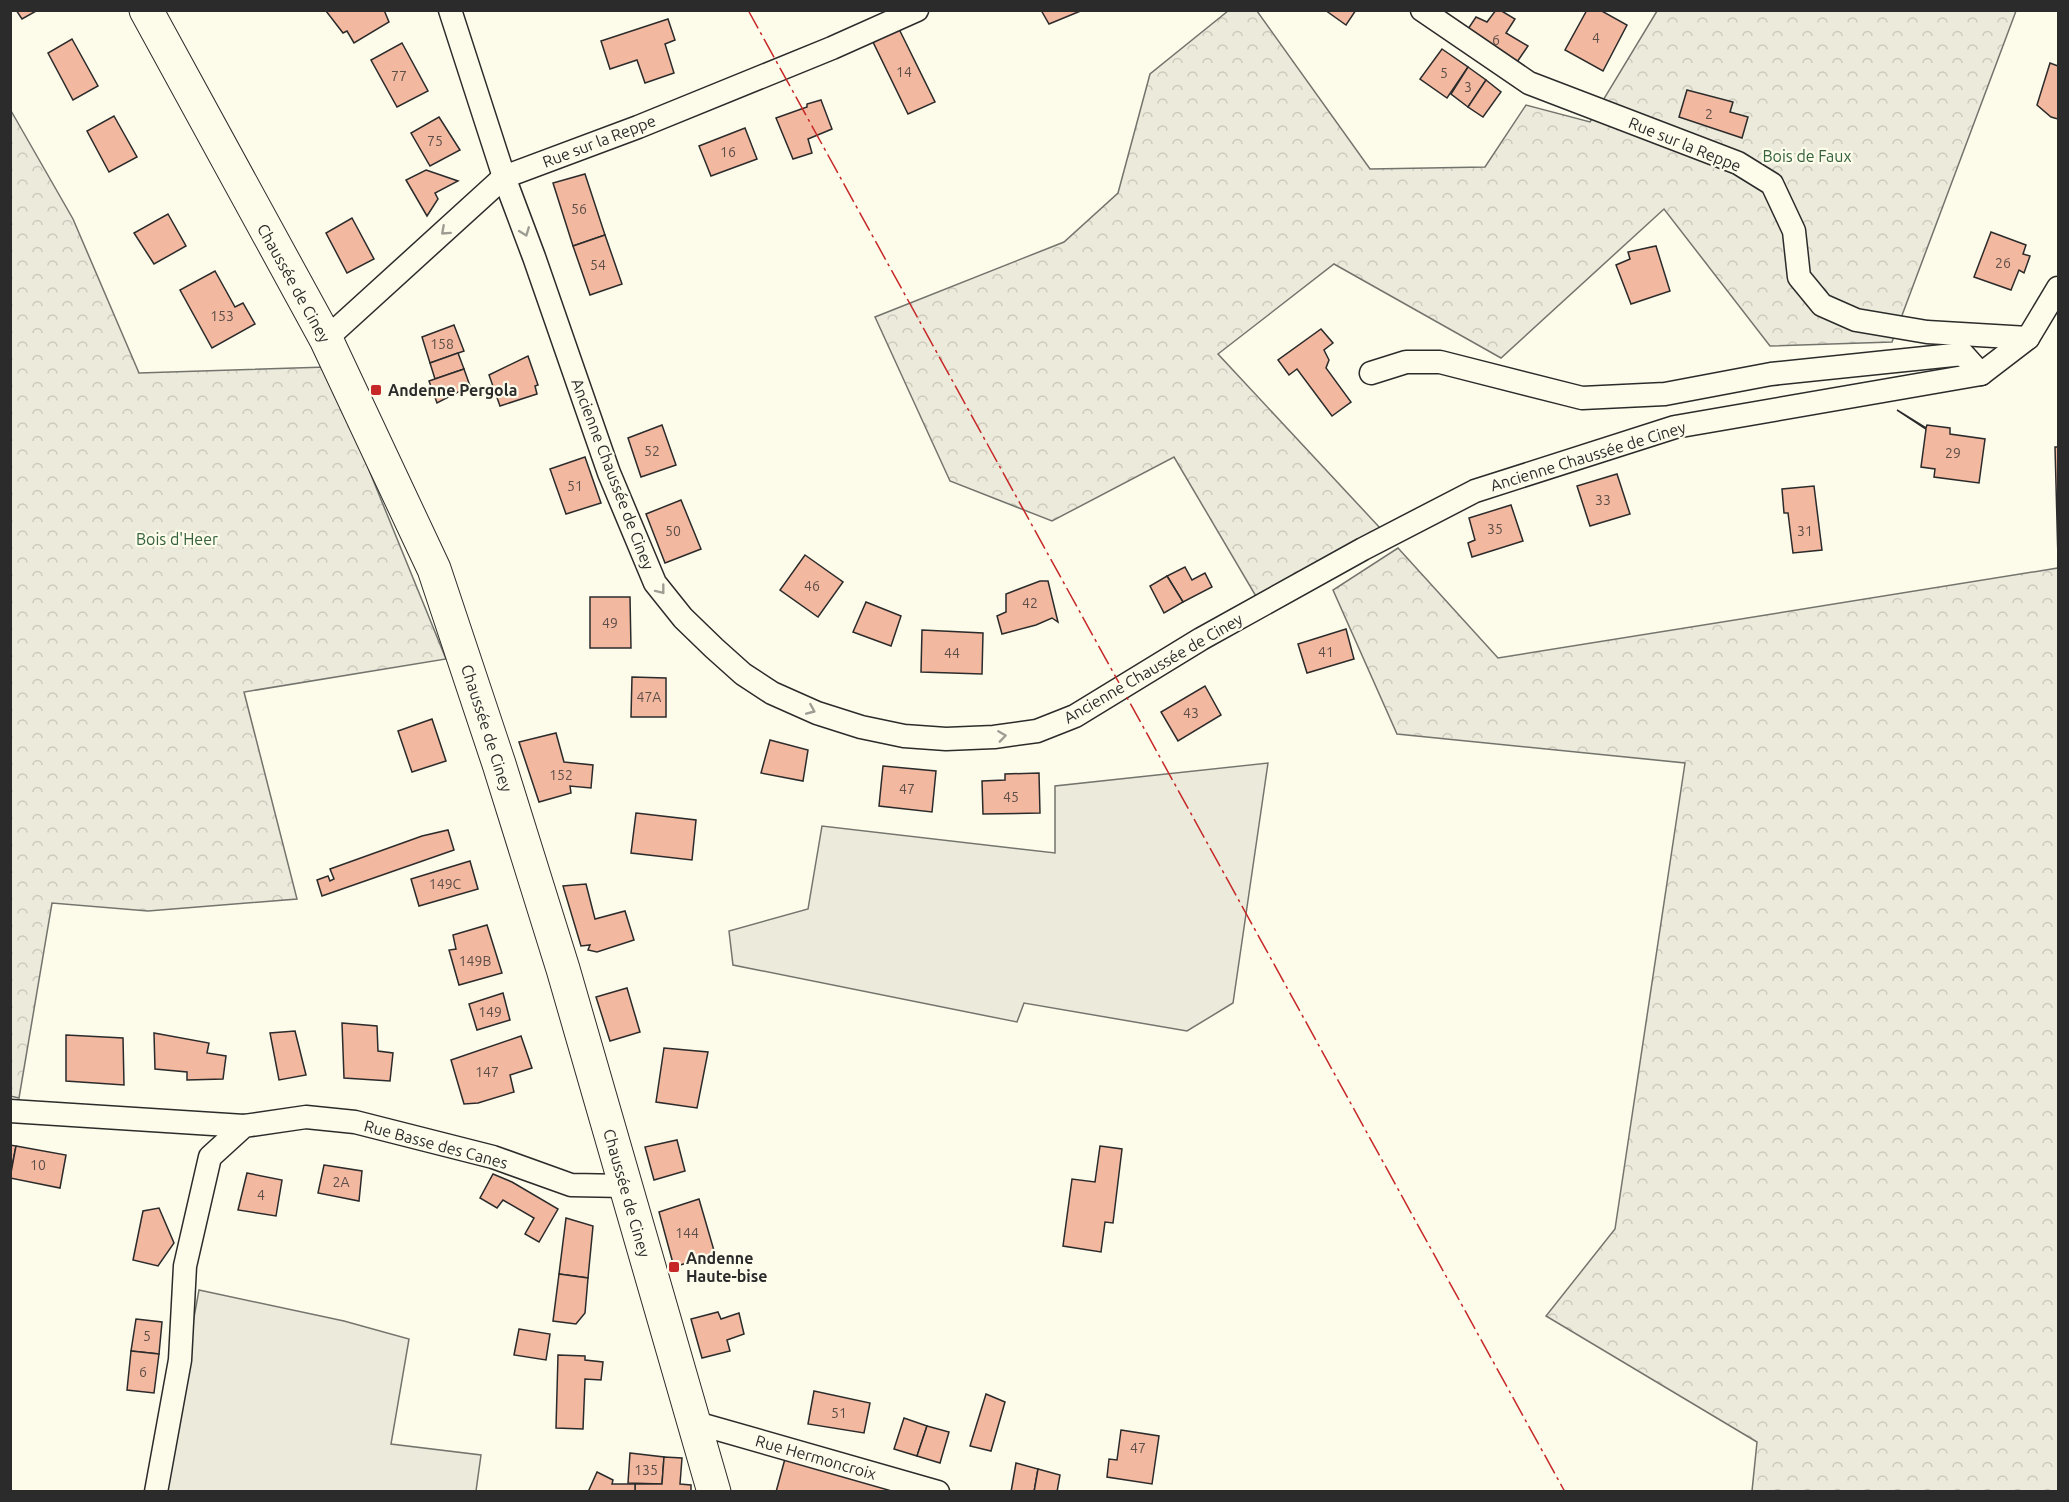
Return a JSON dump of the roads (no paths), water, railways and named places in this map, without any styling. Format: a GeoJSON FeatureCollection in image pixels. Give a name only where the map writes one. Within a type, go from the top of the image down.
{"type":"FeatureCollection","features":[{"type":"Feature","properties":{"kind":"main road","name":"Chaussée de Ciney"},"geometry":{"type":"LineString","coordinates":[[146,10],[326,339],[434,569],[499,764],[556,946],[714,1491]]}},
{"type":"Feature","properties":{"kind":"street","name":"Ancienne Chaussée de Ciney"},"geometry":{"type":"LineString","coordinates":[[450,10],[504,177],[609,473],[655,583],[683,618],[714,648],[743,674],[772,693],[828,717],[904,736],[945,739],[994,737],[1037,731],[1075,716],[1201,639],[1363,549],[1475,491],[1675,428],[1981,374],[2028,338],[2058,288]]}},
{"type":"Feature","properties":{"kind":"street","name":"Rue sur la Reppe"},"geometry":{"type":"LineString","coordinates":[[326,339],[504,177],[692,105],[832,48],[917,10]]}},
{"type":"Feature","properties":{"kind":"street","name":"Rue sur la Reppe"},"geometry":{"type":"LineString","coordinates":[[1422,10],[1529,83],[1738,163],[1772,184],[1794,231],[1799,277],[1822,305],[1856,320],[1927,332],[2028,338]]}},
{"type":"Feature","properties":{"kind":"street"},"geometry":{"type":"LineString","coordinates":[[1371,373],[1406,362],[1440,362],[1582,398],[1665,394],[1771,374],[1963,354],[1981,374]]}},
{"type":"Feature","properties":{"kind":"street","name":"Rue Basse des Canes"},"geometry":{"type":"LineString","coordinates":[[10,1112],[244,1126],[306,1117],[355,1122],[493,1157],[571,1185],[625,1186]]}},
{"type":"Feature","properties":{"kind":"street"},"geometry":{"type":"LineString","coordinates":[[156,1491],[180,1360],[185,1266],[210,1157],[244,1126]]}},
{"type":"Feature","properties":{"kind":"street","name":"Rue Hermoncroix"},"geometry":{"type":"LineString","coordinates":[[693,1422],[938,1491]]}},
{"type":"Feature","properties":{"kind":"place","name":"Andenne Pergola"},"geometry":{"type":"Point","coordinates":[376,390]}},
{"type":"Feature","properties":{"kind":"place","name":"Andenne Haute-bise"},"geometry":{"type":"Point","coordinates":[674,1267]}},
{"type":"Feature","properties":{"kind":"park label","name":"Bois de Faux"},"geometry":{"type":"Point","coordinates":[1807,156]}},
{"type":"Feature","properties":{"kind":"park label","name":"Bois d'Heer"},"geometry":{"type":"Point","coordinates":[177,539]}}]}
